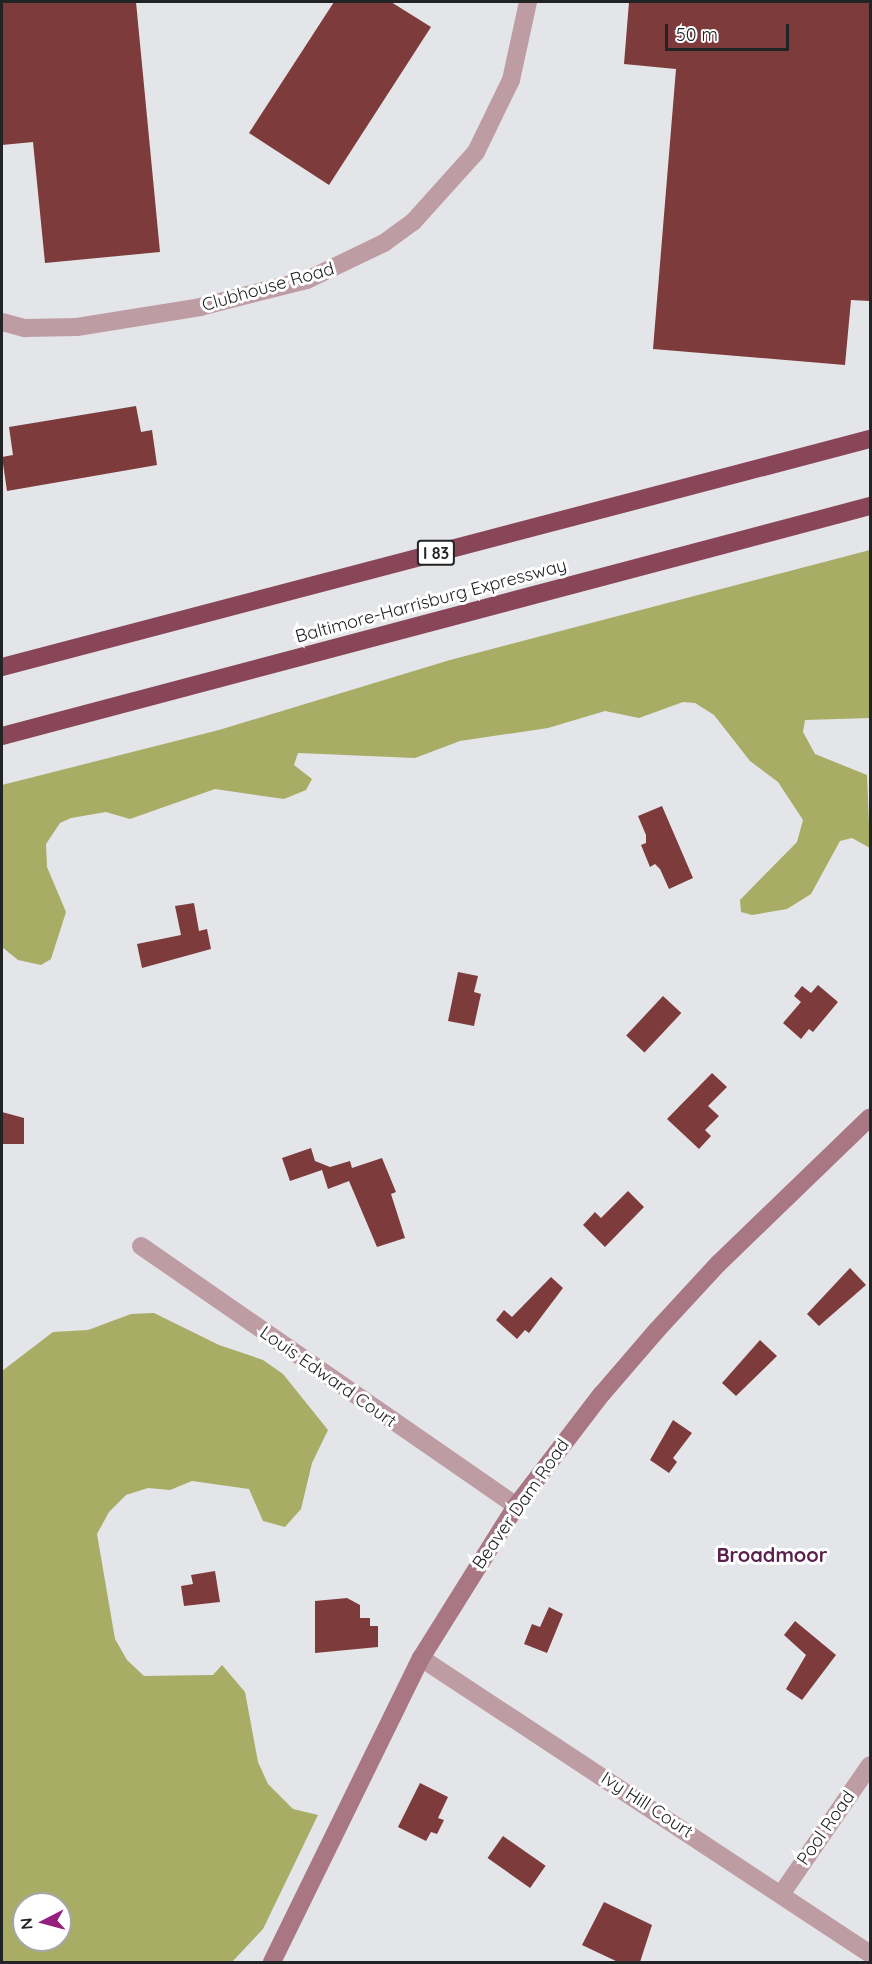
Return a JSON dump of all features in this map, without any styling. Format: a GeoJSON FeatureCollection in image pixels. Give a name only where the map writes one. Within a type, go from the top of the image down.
{"type":"FeatureCollection","features":[{"type":"Feature","properties":{"kind":"highway","name":"I 83"},"geometry":{"type":"LineString","coordinates":[[2,667],[870,439]]}},
{"type":"Feature","properties":{"kind":"highway","name":"Baltimore-Harrisburg Expressway"},"geometry":{"type":"LineString","coordinates":[[2,736],[870,506]]}},
{"type":"Feature","properties":{"kind":"street","name":"Clubhouse Road"},"geometry":{"type":"LineString","coordinates":[[2,322],[26,328],[77,327],[200,307],[307,280],[384,243],[426,209],[476,153],[511,80],[528,2]]}},
{"type":"Feature","properties":{"kind":"street","name":"Beaver Dam Road"},"geometry":{"type":"LineString","coordinates":[[272,1962],[421,1658],[516,1506],[600,1395],[664,1322],[870,1117]]}},
{"type":"Feature","properties":{"kind":"street","name":"Louis Edward Court"},"geometry":{"type":"LineString","coordinates":[[141,1246],[516,1506]]}},
{"type":"Feature","properties":{"kind":"street","name":"Ivy Hill Court"},"geometry":{"type":"LineString","coordinates":[[421,1658],[782,1893],[870,1954]]}},
{"type":"Feature","properties":{"kind":"street","name":"Pool Road"},"geometry":{"type":"LineString","coordinates":[[782,1893],[870,1765]]}},
{"type":"Feature","properties":{"kind":"green space"},"geometry":{"type":"Polygon","coordinates":[[[870,550],[870,718],[805,720],[803,732],[815,754],[867,775],[870,848],[852,838],[840,841],[811,894],[787,909],[752,915],[741,912],[740,900],[797,842],[803,820],[778,782],[750,761],[714,715],[695,703],[683,702],[639,718],[605,711],[548,728],[460,741],[415,758],[298,753],[294,765],[312,779],[306,790],[284,799],[215,789],[130,819],[106,812],[71,818],[60,823],[46,844],[47,867],[66,912],[51,959],[41,965],[18,960],[2,947],[2,785],[219,730],[450,660],[870,550]]]}},
{"type":"Feature","properties":{"kind":"green space"},"geometry":{"type":"Polygon","coordinates":[[[154,1313],[219,1345],[263,1360],[283,1374],[328,1430],[312,1463],[301,1509],[285,1527],[263,1521],[249,1489],[192,1481],[170,1490],[148,1488],[126,1495],[109,1512],[97,1534],[115,1639],[127,1660],[144,1676],[213,1675],[222,1665],[245,1692],[258,1762],[268,1784],[293,1809],[318,1815],[263,1929],[232,1962],[2,1962],[2,1371],[53,1332],[88,1330],[131,1314],[154,1313]]]}},
{"type":"Feature","properties":{"kind":"building"},"geometry":{"type":"Polygon","coordinates":[[[2,2],[136,2],[160,252],[45,263],[33,142],[2,145],[2,2]]]}},
{"type":"Feature","properties":{"kind":"building"},"geometry":{"type":"Polygon","coordinates":[[[334,2],[391,2],[431,27],[329,185],[249,133],[334,2]]]}},
{"type":"Feature","properties":{"kind":"building"},"geometry":{"type":"Polygon","coordinates":[[[629,2],[870,2],[870,301],[851,300],[845,365],[653,349],[676,69],[624,64],[629,2]]]}},
{"type":"Feature","properties":{"kind":"building"},"geometry":{"type":"Polygon","coordinates":[[[136,406],[141,432],[152,430],[157,465],[7,491],[2,457],[13,455],[9,427],[136,406]]]}},
{"type":"Feature","properties":{"kind":"building"},"geometry":{"type":"Polygon","coordinates":[[[662,806],[693,878],[669,889],[660,869],[655,864],[650,867],[641,845],[646,843],[646,835],[638,816],[662,806]]]}},
{"type":"Feature","properties":{"kind":"building"},"geometry":{"type":"Polygon","coordinates":[[[194,903],[199,931],[207,929],[211,949],[142,968],[137,944],[181,935],[175,906],[194,903]]]}},
{"type":"Feature","properties":{"kind":"building"},"geometry":{"type":"Polygon","coordinates":[[[458,972],[478,976],[474,992],[481,994],[474,1026],[448,1021],[458,972]]]}},
{"type":"Feature","properties":{"kind":"building"},"geometry":{"type":"Polygon","coordinates":[[[818,985],[838,1002],[813,1032],[809,1029],[801,1039],[783,1023],[801,1002],[794,996],[802,986],[811,993],[818,985]]]}},
{"type":"Feature","properties":{"kind":"building"},"geometry":{"type":"Polygon","coordinates":[[[663,996],[681,1013],[644,1053],[626,1035],[663,996]]]}},
{"type":"Feature","properties":{"kind":"building"},"geometry":{"type":"Polygon","coordinates":[[[712,1073],[727,1087],[708,1106],[719,1116],[705,1130],[711,1136],[699,1149],[667,1119],[712,1073]]]}},
{"type":"Feature","properties":{"kind":"building"},"geometry":{"type":"Polygon","coordinates":[[[2,1112],[24,1118],[24,1144],[2,1144],[2,1112]]]}},
{"type":"Feature","properties":{"kind":"building"},"geometry":{"type":"Polygon","coordinates":[[[311,1148],[315,1161],[330,1167],[350,1161],[352,1168],[382,1158],[396,1192],[391,1194],[405,1238],[377,1247],[349,1181],[328,1189],[322,1170],[290,1181],[282,1158],[311,1148]]]}},
{"type":"Feature","properties":{"kind":"building"},"geometry":{"type":"Polygon","coordinates":[[[628,1191],[644,1207],[605,1247],[583,1225],[595,1212],[601,1218],[628,1191]]]}},
{"type":"Feature","properties":{"kind":"building"},"geometry":{"type":"Polygon","coordinates":[[[850,1268],[866,1285],[819,1326],[807,1314],[850,1268]]]}},
{"type":"Feature","properties":{"kind":"building"},"geometry":{"type":"Polygon","coordinates":[[[551,1277],[563,1288],[529,1333],[525,1330],[517,1339],[496,1320],[504,1310],[512,1317],[551,1277]]]}},
{"type":"Feature","properties":{"kind":"building"},"geometry":{"type":"Polygon","coordinates":[[[760,1340],[777,1356],[736,1396],[722,1383],[760,1340]]]}},
{"type":"Feature","properties":{"kind":"building"},"geometry":{"type":"Polygon","coordinates":[[[673,1420],[692,1433],[673,1458],[677,1462],[669,1473],[650,1460],[673,1420]]]}},
{"type":"Feature","properties":{"kind":"building"},"geometry":{"type":"Polygon","coordinates":[[[215,1571],[220,1602],[184,1606],[181,1586],[193,1584],[191,1575],[215,1571]]]}},
{"type":"Feature","properties":{"kind":"building"},"geometry":{"type":"Polygon","coordinates":[[[347,1598],[360,1605],[360,1618],[370,1618],[370,1626],[378,1626],[378,1647],[315,1653],[315,1601],[347,1598]]]}},
{"type":"Feature","properties":{"kind":"building"},"geometry":{"type":"Polygon","coordinates":[[[549,1607],[563,1614],[547,1653],[524,1644],[532,1624],[540,1627],[549,1607]]]}},
{"type":"Feature","properties":{"kind":"building"},"geometry":{"type":"Polygon","coordinates":[[[795,1621],[836,1655],[802,1700],[786,1689],[806,1655],[784,1635],[795,1621]]]}},
{"type":"Feature","properties":{"kind":"building"},"geometry":{"type":"Polygon","coordinates":[[[420,1783],[448,1797],[438,1818],[444,1820],[437,1834],[431,1832],[426,1841],[398,1827],[420,1783]]]}},
{"type":"Feature","properties":{"kind":"building"},"geometry":{"type":"Polygon","coordinates":[[[503,1836],[546,1866],[530,1888],[488,1858],[503,1836]]]}},
{"type":"Feature","properties":{"kind":"building"},"geometry":{"type":"Polygon","coordinates":[[[604,1902],[652,1925],[640,1962],[618,1962],[582,1945],[604,1902]]]}},
{"type":"Feature","properties":{"kind":"district","name":"Broadmoor"},"geometry":{"type":"Point","coordinates":[772,1554]}}]}
